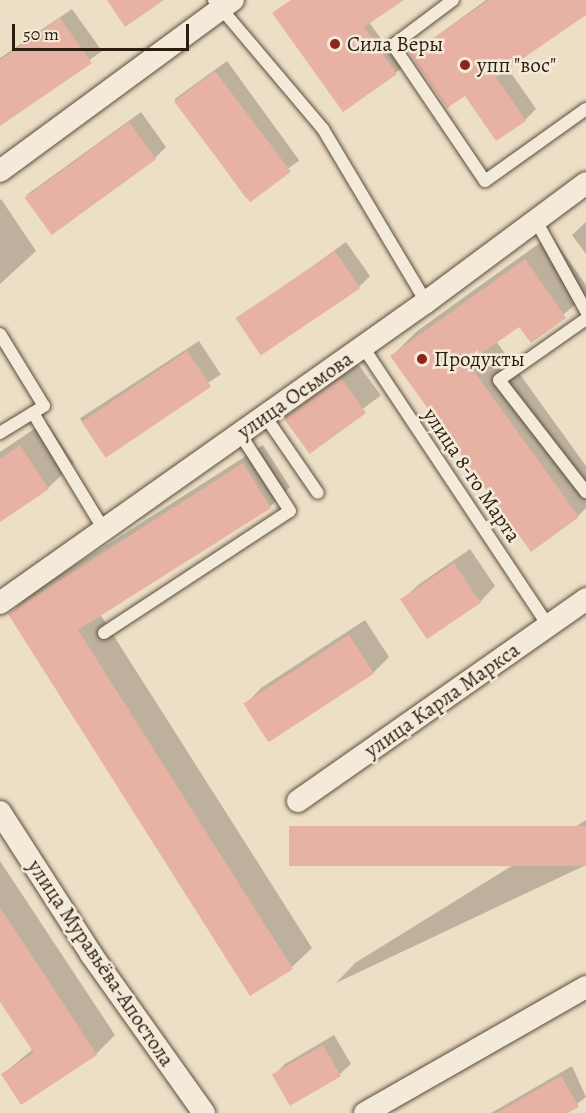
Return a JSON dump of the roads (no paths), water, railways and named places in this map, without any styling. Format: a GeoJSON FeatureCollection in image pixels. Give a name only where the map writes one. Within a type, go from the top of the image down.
{"type":"FeatureCollection","features":[{"type":"Feature","properties":{"kind":"street"},"geometry":{"type":"LineString","coordinates":[[0,171],[222,3]]}},
{"type":"Feature","properties":{"kind":"street","name":"улица Осьмова"},"geometry":{"type":"LineString","coordinates":[[0,603],[426,302],[586,183]]}},
{"type":"Feature","properties":{"kind":"street","name":"улица Карла Маркса"},"geometry":{"type":"LineString","coordinates":[[298,801],[586,599]]}},
{"type":"Feature","properties":{"kind":"street","name":"улица Муравьёва-Апостола"},"geometry":{"type":"LineString","coordinates":[[0,812],[91,954],[204,1113]]}},
{"type":"Feature","properties":{"kind":"street"},"geometry":{"type":"LineString","coordinates":[[365,1113],[586,987]]}},
{"type":"Feature","properties":{"kind":"lane"},"geometry":{"type":"LineString","coordinates":[[453,0],[393,45],[485,181],[586,109]]}},
{"type":"Feature","properties":{"kind":"lane"},"geometry":{"type":"LineString","coordinates":[[222,3],[323,129],[426,302]]}},
{"type":"Feature","properties":{"kind":"lane"},"geometry":{"type":"LineString","coordinates":[[535,219],[586,310]]}},
{"type":"Feature","properties":{"kind":"lane"},"geometry":{"type":"LineString","coordinates":[[586,319],[499,380],[586,492]]}},
{"type":"Feature","properties":{"kind":"lane"},"geometry":{"type":"LineString","coordinates":[[0,334],[44,406],[0,433]]}},
{"type":"Feature","properties":{"kind":"lane","name":"улица 8-го Марта"},"geometry":{"type":"LineString","coordinates":[[363,347],[548,625]]}},
{"type":"Feature","properties":{"kind":"lane"},"geometry":{"type":"LineString","coordinates":[[33,413],[104,530]]}},
{"type":"Feature","properties":{"kind":"lane"},"geometry":{"type":"LineString","coordinates":[[265,416],[318,493]]}},
{"type":"Feature","properties":{"kind":"lane"},"geometry":{"type":"LineString","coordinates":[[104,633],[290,511],[240,434]]}},
{"type":"Feature","properties":{"kind":"place","name":"Сила Веры"},"geometry":{"type":"Point","coordinates":[335,44]}},
{"type":"Feature","properties":{"kind":"place","name":"упп \"вос\""},"geometry":{"type":"Point","coordinates":[465,65]}},
{"type":"Feature","properties":{"kind":"place","name":"Продукты"},"geometry":{"type":"Point","coordinates":[422,359]}}]}
